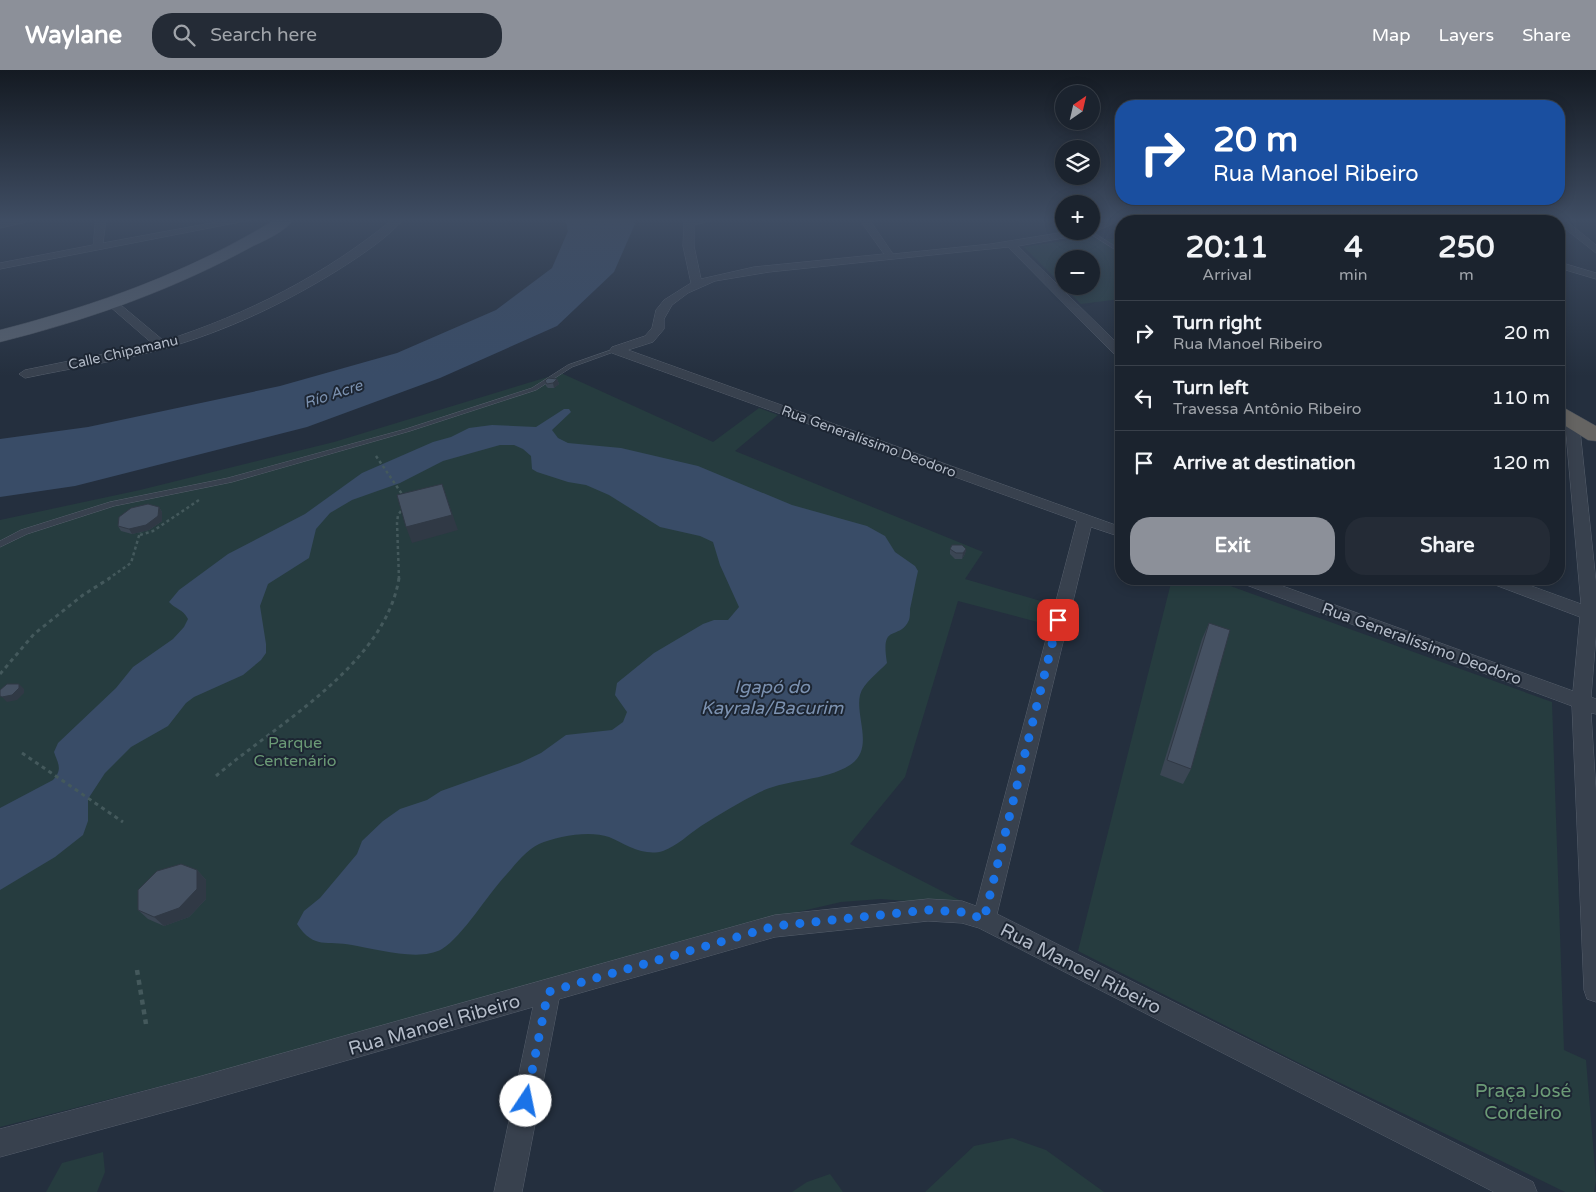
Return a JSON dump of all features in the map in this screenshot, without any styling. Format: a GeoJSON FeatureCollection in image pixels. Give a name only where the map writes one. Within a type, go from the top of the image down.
{"type":"FeatureCollection","features":[{"type":"Feature","properties":{"kind":"highway"},"geometry":{"type":"LineString","coordinates":[[1565,417],[1596,435]]}},
{"type":"Feature","properties":{"kind":"main road"},"geometry":{"type":"LineString","coordinates":[[0,329],[178,271]]}},
{"type":"Feature","properties":{"kind":"main road"},"geometry":{"type":"LineString","coordinates":[[0,336],[112,302],[195,271]]}},
{"type":"Feature","properties":{"kind":"street","name":"Calle Chipamanu"},"geometry":{"type":"LineString","coordinates":[[25,374],[162,345],[232,320],[327,271]]}},
{"type":"Feature","properties":{"kind":"street"},"geometry":{"type":"LineString","coordinates":[[694,271],[697,284]]}},
{"type":"Feature","properties":{"kind":"street"},"geometry":{"type":"LineString","coordinates":[[616,350],[639,344],[654,335],[658,329],[658,322],[664,306],[680,292],[697,284],[748,271]]}},
{"type":"Feature","properties":{"kind":"street"},"geometry":{"type":"LineString","coordinates":[[1038,271],[1115,348]]}},
{"type":"Feature","properties":{"kind":"street"},"geometry":{"type":"LineString","coordinates":[[1579,271],[1596,276]]}},
{"type":"Feature","properties":{"kind":"street"},"geometry":{"type":"LineString","coordinates":[[112,302],[162,345]]}},
{"type":"Feature","properties":{"kind":"street","name":"Rua Generalíssimo Deodoro"},"geometry":{"type":"LineString","coordinates":[[616,350],[1115,530]]}},
{"type":"Feature","properties":{"kind":"street"},"geometry":{"type":"LineString","coordinates":[[1565,417],[1592,608],[1588,704],[1596,990]]}},
{"type":"Feature","properties":{"kind":"street"},"geometry":{"type":"LineString","coordinates":[[984,919],[1085,519]]}},
{"type":"Feature","properties":{"kind":"street","name":"Rua Generalíssimo Deodoro"},"geometry":{"type":"LineString","coordinates":[[1264,585],[1588,704]]}},
{"type":"Feature","properties":{"kind":"street"},"geometry":{"type":"LineString","coordinates":[[1516,585],[1592,608]]}},
{"type":"Feature","properties":{"kind":"street","name":"Rua Manoel Ribeiro"},"geometry":{"type":"LineString","coordinates":[[0,1143],[198,1090],[548,992],[775,926],[928,910],[962,912],[984,919],[1523,1192]]}},
{"type":"Feature","properties":{"kind":"street"},"geometry":{"type":"LineString","coordinates":[[508,1192],[548,992]]}},
{"type":"Feature","properties":{"kind":"lane"},"geometry":{"type":"LineString","coordinates":[[0,544],[24,532],[114,504],[229,480],[408,430],[534,389],[570,366],[616,350]]}},
{"type":"Feature","properties":{"kind":"path"},"geometry":{"type":"LineString","coordinates":[[216,776],[240,753],[326,687],[353,662],[375,638],[393,606],[399,581],[398,515],[405,507],[406,500],[376,456]]}},
{"type":"Feature","properties":{"kind":"path"},"geometry":{"type":"LineString","coordinates":[[140,535],[153,531],[229,480]]}},
{"type":"Feature","properties":{"kind":"path"},"geometry":{"type":"LineString","coordinates":[[0,674],[34,634],[83,595],[124,569],[130,562],[141,527]]}},
{"type":"Feature","properties":{"kind":"path"},"geometry":{"type":"LineString","coordinates":[[22,753],[123,822]]}},
{"type":"Feature","properties":{"kind":"path"},"geometry":{"type":"LineString","coordinates":[[137,970],[146,1024]]}},
{"type":"Feature","properties":{"kind":"green space"},"geometry":{"type":"Polygon","coordinates":[[[1048,271],[1055,271],[1055,278],[1048,271]]]}},
{"type":"Feature","properties":{"kind":"green space"},"geometry":{"type":"Polygon","coordinates":[[[1100,271],[1115,271],[1115,300],[1081,304],[1072,295],[1100,295],[1100,271]]]}},
{"type":"Feature","properties":{"kind":"green space","name":"Parque Centenário"},"geometry":{"type":"Polygon","coordinates":[[[561,373],[713,442],[759,408],[778,415],[735,451],[983,552],[965,579],[1051,604],[1045,624],[958,601],[905,777],[850,844],[971,906],[881,899],[841,902],[789,914],[315,1047],[0,1127],[0,520],[140,490],[334,442],[561,373]]]}},
{"type":"Feature","properties":{"kind":"green space","name":"Praça José Cordeiro"},"geometry":{"type":"Polygon","coordinates":[[[1170,585],[1228,585],[1552,702],[1564,1050],[1586,1060],[1596,1180],[1594,1192],[1565,1192],[1301,1064],[1078,951],[1170,585]]]}},
{"type":"Feature","properties":{"kind":"green space"},"geometry":{"type":"Polygon","coordinates":[[[1012,1138],[1046,1150],[1104,1192],[925,1192],[974,1146],[1012,1138]]]}},
{"type":"Feature","properties":{"kind":"green space"},"geometry":{"type":"Polygon","coordinates":[[[103,1152],[105,1172],[97,1192],[46,1192],[62,1163],[103,1152]]]}},
{"type":"Feature","properties":{"kind":"green space"},"geometry":{"type":"Polygon","coordinates":[[[830,1174],[843,1192],[792,1192],[807,1182],[830,1174]]]}},
{"type":"Feature","properties":{"kind":"water","name":"Río Acre"},"geometry":{"type":"Polygon","coordinates":[[[548,271],[614,271],[557,326],[440,378],[307,427],[75,486],[0,497],[0,439],[88,427],[280,386],[397,353],[496,310],[548,271]]]}},
{"type":"Feature","properties":{"kind":"water","name":"Igapó do Kayrala/Bacurim"},"geometry":{"type":"Polygon","coordinates":[[[564,409],[569,409],[571,412],[552,430],[558,438],[568,443],[621,448],[698,466],[792,505],[867,526],[885,536],[895,552],[915,566],[918,571],[909,620],[905,626],[888,637],[886,642],[887,663],[868,682],[860,695],[859,704],[863,742],[857,758],[850,765],[829,774],[782,784],[760,792],[715,817],[678,843],[663,851],[642,851],[609,837],[593,834],[564,836],[539,844],[517,862],[458,935],[442,949],[433,953],[410,955],[315,941],[309,938],[297,924],[304,911],[320,898],[357,854],[362,841],[383,821],[400,809],[427,800],[441,791],[520,763],[541,753],[566,735],[612,730],[623,722],[627,712],[615,695],[617,683],[654,653],[703,624],[714,620],[728,620],[739,607],[720,565],[713,542],[700,536],[660,527],[609,495],[586,485],[568,482],[537,472],[532,469],[531,456],[523,449],[514,445],[500,445],[443,461],[400,483],[352,500],[330,513],[316,529],[309,558],[268,584],[260,606],[266,644],[266,653],[261,660],[243,675],[194,697],[186,703],[168,726],[131,747],[105,773],[88,799],[88,821],[83,835],[55,857],[0,890],[0,808],[53,780],[59,769],[54,752],[58,743],[116,688],[133,667],[173,639],[184,627],[188,619],[184,613],[169,602],[179,590],[228,554],[305,514],[362,473],[469,428],[492,425],[536,427],[564,409]]]}},
{"type":"Feature","properties":{"kind":"building"},"geometry":{"type":"Polygon","coordinates":[[[548,378],[557,379],[553,383],[547,384],[545,381],[548,378]]]}},
{"type":"Feature","properties":{"kind":"building"},"geometry":{"type":"Polygon","coordinates":[[[442,484],[452,515],[406,527],[397,495],[442,484]]]}},
{"type":"Feature","properties":{"kind":"building"},"geometry":{"type":"Polygon","coordinates":[[[148,504],[159,507],[158,516],[146,525],[129,529],[118,526],[119,517],[131,508],[148,504]]]}},
{"type":"Feature","properties":{"kind":"building"},"geometry":{"type":"Polygon","coordinates":[[[952,545],[962,545],[966,549],[963,553],[956,553],[950,549],[952,545]]]}},
{"type":"Feature","properties":{"kind":"building"},"geometry":{"type":"Polygon","coordinates":[[[1209,623],[1230,630],[1191,769],[1167,760],[1209,623]]]}},
{"type":"Feature","properties":{"kind":"building"},"geometry":{"type":"Polygon","coordinates":[[[7,684],[19,684],[19,688],[12,695],[2,697],[0,696],[0,690],[7,684]]]}},
{"type":"Feature","properties":{"kind":"building"},"geometry":{"type":"Polygon","coordinates":[[[181,864],[197,870],[197,889],[179,908],[154,917],[138,910],[138,890],[157,871],[181,864]]]}},
{"type":"Feature","properties":{"kind":"route"},"geometry":{"type":"LineString","coordinates":[[526,1101],[548,992],[775,926],[928,910],[962,912],[984,919],[1058,620]]}}]}
